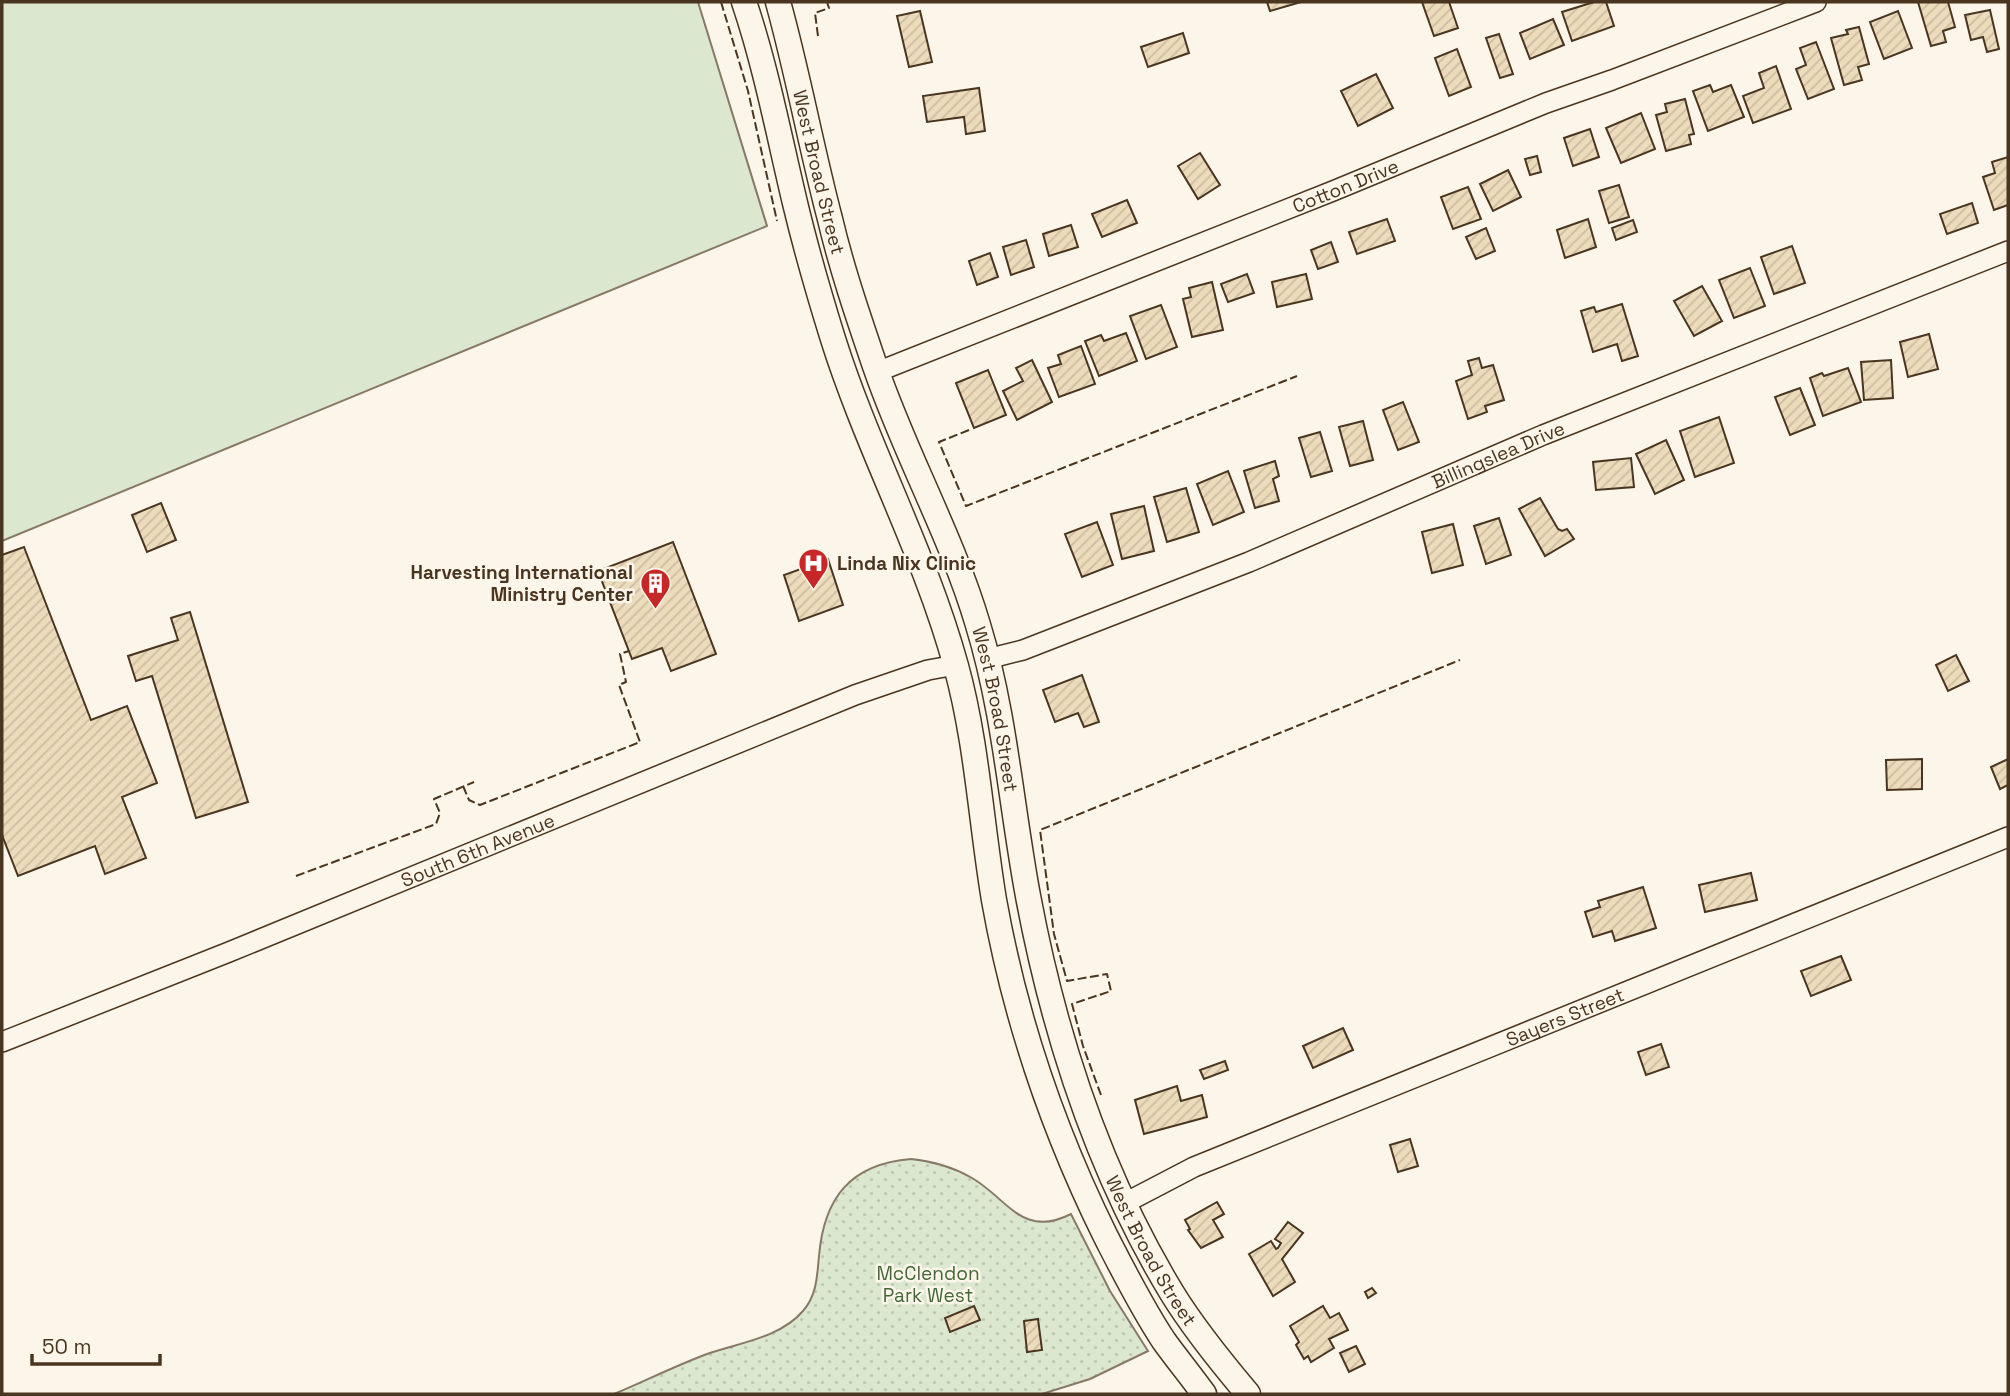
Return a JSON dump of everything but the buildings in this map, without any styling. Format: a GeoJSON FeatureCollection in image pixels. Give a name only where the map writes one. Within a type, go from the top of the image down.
{"type":"FeatureCollection","features":[{"type":"Feature","properties":{"kind":"main road","name":"West Broad Street"},"geometry":{"type":"LineString","coordinates":[[744,2],[767,82],[803,234],[848,384],[932,590],[956,665],[1007,963],[1044,1093],[1068,1156],[1096,1217],[1147,1314],[1204,1394]]}},
{"type":"Feature","properties":{"kind":"main road","name":"West Broad Street"},"geometry":{"type":"LineString","coordinates":[[778,2],[798,74],[829,219],[877,372],[966,588],[988,659],[1028,897],[1059,1031],[1080,1099],[1125,1203],[1172,1293],[1211,1350],[1248,1394]]}},
{"type":"Feature","properties":{"kind":"main road"},"geometry":{"type":"LineString","coordinates":[[848,384],[877,372]]}},
{"type":"Feature","properties":{"kind":"main road"},"geometry":{"type":"LineString","coordinates":[[956,665],[988,659]]}},
{"type":"Feature","properties":{"kind":"main road"},"geometry":{"type":"LineString","coordinates":[[1096,1217],[1125,1203]]}},
{"type":"Feature","properties":{"kind":"street","name":"Cotton Drive"},"geometry":{"type":"LineString","coordinates":[[877,372],[1320,197],[1546,103],[1816,2]]}},
{"type":"Feature","properties":{"kind":"street","name":"Billingslea Drive"},"geometry":{"type":"LineString","coordinates":[[988,659],[1023,650],[1250,562],[1543,435],[2008,251]]}},
{"type":"Feature","properties":{"kind":"street","name":"South 6th Avenue"},"geometry":{"type":"LineString","coordinates":[[2,1042],[205,962],[855,695],[928,670],[956,665]]}},
{"type":"Feature","properties":{"kind":"street","name":"Sayers Street"},"geometry":{"type":"LineString","coordinates":[[1125,1203],[1194,1167],[2008,837]]}},
{"type":"Feature","properties":{"kind":"green space"},"geometry":{"type":"Polygon","coordinates":[[[2,2],[698,2],[767,226],[2,541],[2,2]]]}},
{"type":"Feature","properties":{"kind":"green space","name":"McClendon Park West"},"geometry":{"type":"Polygon","coordinates":[[[911,1159],[942,1165],[965,1174],[1027,1219],[1040,1222],[1071,1214],[1110,1291],[1148,1351],[1090,1379],[1042,1394],[614,1394],[683,1363],[771,1334],[794,1320],[808,1305],[814,1292],[822,1235],[834,1201],[856,1177],[872,1168],[911,1159]]]}},
{"type":"Feature","properties":{"kind":"fence"},"geometry":{"type":"LineString","coordinates":[[721,2],[748,91],[777,221]]}},
{"type":"Feature","properties":{"kind":"fence"},"geometry":{"type":"LineString","coordinates":[[807,2],[817,2]]}},
{"type":"Feature","properties":{"kind":"fence"},"geometry":{"type":"LineString","coordinates":[[818,36],[815,13],[829,8],[827,2]]}},
{"type":"Feature","properties":{"kind":"fence"},"geometry":{"type":"LineString","coordinates":[[969,430],[939,442],[966,506],[1297,376]]}},
{"type":"Feature","properties":{"kind":"fence"},"geometry":{"type":"LineString","coordinates":[[463,786],[469,800],[480,805],[640,742],[619,685],[626,682],[620,654],[629,651]]}},
{"type":"Feature","properties":{"kind":"fence"},"geometry":{"type":"LineString","coordinates":[[1101,1095],[1083,1046],[1072,1004],[1111,991],[1107,974],[1067,981],[1054,934],[1040,830],[1460,660]]}},
{"type":"Feature","properties":{"kind":"fence"},"geometry":{"type":"LineString","coordinates":[[296,876],[436,824],[440,813],[434,799],[474,782]]}},
{"type":"Feature","properties":{"kind":"place","name":"Linda Nix Clinic"},"geometry":{"type":"Point","coordinates":[814,590]}},
{"type":"Feature","properties":{"kind":"place","name":"Harvesting International Ministry Center"},"geometry":{"type":"Point","coordinates":[656,610]}}]}
